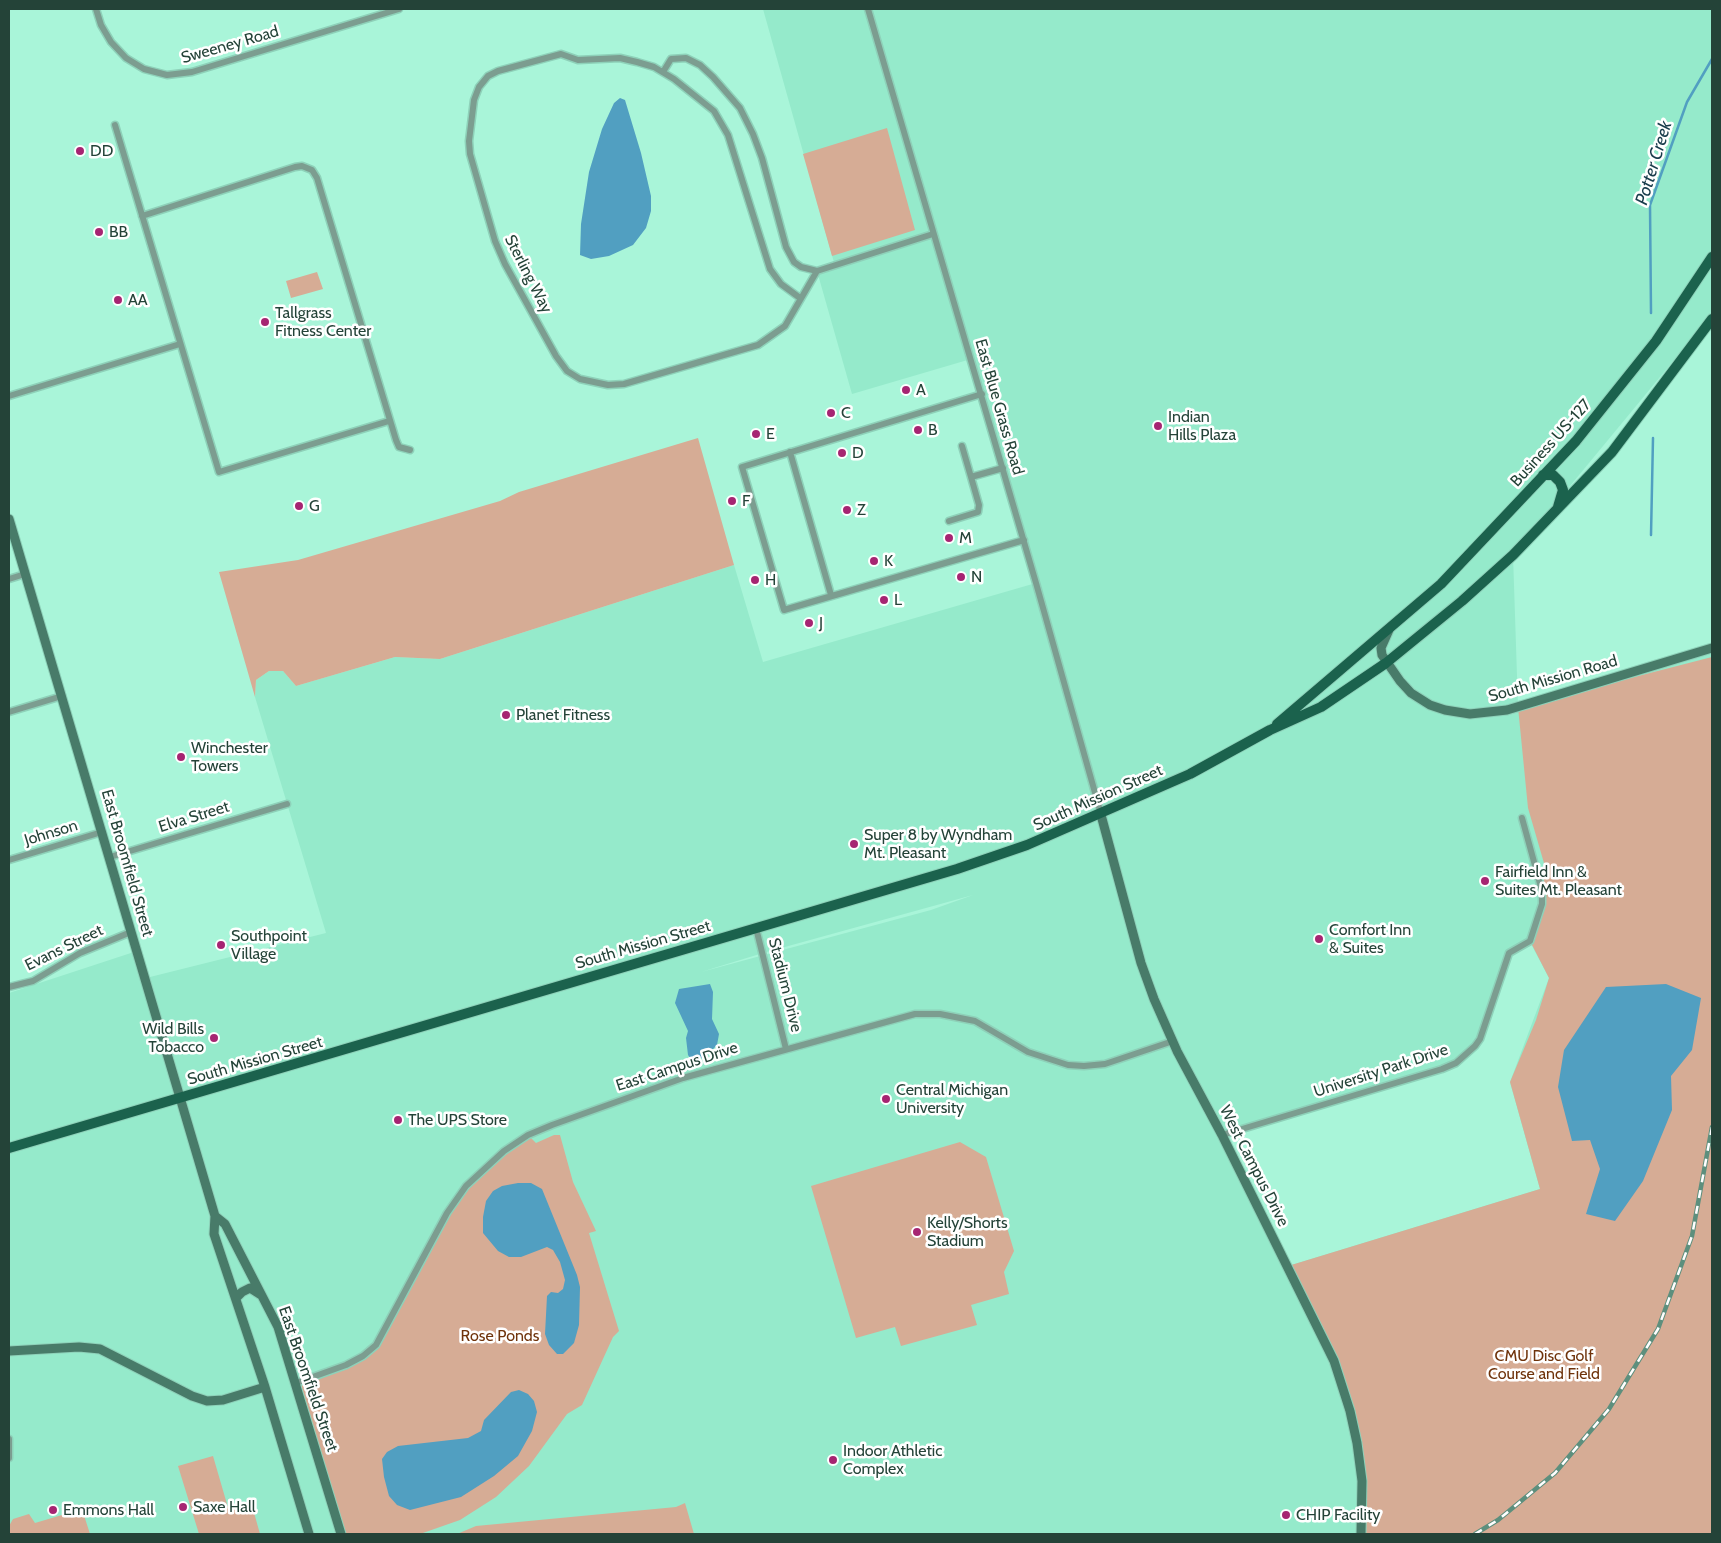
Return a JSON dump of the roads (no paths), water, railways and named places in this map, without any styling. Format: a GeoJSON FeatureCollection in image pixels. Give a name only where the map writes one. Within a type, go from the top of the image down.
{"type":"FeatureCollection","features":[{"type":"Feature","properties":{"kind":"main road","name":"Business US-127"},"geometry":{"type":"LineString","coordinates":[[1390,630],[1441,584],[1576,441],[1656,341],[1712,258]]}},
{"type":"Feature","properties":{"kind":"main road"},"geometry":{"type":"LineString","coordinates":[[1390,630],[1381,648],[1386,664],[1462,601],[1513,555],[1612,452],[1712,319]]}},
{"type":"Feature","properties":{"kind":"main road"},"geometry":{"type":"LineString","coordinates":[[1543,476],[1553,475],[1560,482],[1563,490],[1557,510]]}},
{"type":"Feature","properties":{"kind":"main road","name":"East Broomfield Street"},"geometry":{"type":"LineString","coordinates":[[9,519],[215,1216],[213,1228],[265,1387],[309,1534]]}},
{"type":"Feature","properties":{"kind":"main road","name":"South Mission Street"},"geometry":{"type":"LineString","coordinates":[[1270,730],[1390,630]]}},
{"type":"Feature","properties":{"kind":"main road","name":"South Mission Road"},"geometry":{"type":"LineString","coordinates":[[1386,664],[1420,700],[1445,710],[1482,714],[1507,710],[1712,648]]}},
{"type":"Feature","properties":{"kind":"main road","name":"South Mission Street"},"geometry":{"type":"LineString","coordinates":[[9,1148],[957,869],[1027,845],[1101,815],[1190,774],[1270,730],[1321,707],[1386,664]]}},
{"type":"Feature","properties":{"kind":"main road","name":"West Campus Drive"},"geometry":{"type":"LineString","coordinates":[[1101,815],[1141,963],[1173,1041],[1222,1134],[1334,1361],[1350,1411],[1357,1443],[1362,1481],[1361,1534]]}},
{"type":"Feature","properties":{"kind":"main road","name":"East Broomfield Street"},"geometry":{"type":"LineString","coordinates":[[215,1216],[225,1224],[278,1327],[341,1534]]}},
{"type":"Feature","properties":{"kind":"main road"},"geometry":{"type":"LineString","coordinates":[[236,1298],[250,1288],[263,1297]]}},
{"type":"Feature","properties":{"kind":"main road"},"geometry":{"type":"LineString","coordinates":[[9,1351],[87,1347],[100,1349],[192,1396],[207,1401],[223,1400],[265,1387]]}},
{"type":"Feature","properties":{"kind":"street","name":"Sweeney Road"},"geometry":{"type":"LineString","coordinates":[[96,9],[101,25],[111,42],[126,58],[144,69],[167,75],[192,72],[399,9]]}},
{"type":"Feature","properties":{"kind":"street","name":"East Blue Grass Road"},"geometry":{"type":"LineString","coordinates":[[868,9],[933,234],[982,394],[1101,815]]}},
{"type":"Feature","properties":{"kind":"street","name":"Sterling Way"},"geometry":{"type":"LineString","coordinates":[[800,298],[781,284],[770,269],[728,135],[714,111],[698,96],[663,72],[654,67],[620,58],[578,60],[561,54],[488,76],[479,88],[474,100],[469,141],[470,154],[495,241],[505,264],[556,356],[567,371],[580,379],[608,385],[624,384],[758,345],[785,326],[817,271]]}},
{"type":"Feature","properties":{"kind":"street"},"geometry":{"type":"LineString","coordinates":[[663,72],[671,59],[686,58],[700,66],[713,77],[740,108],[762,158],[786,247],[794,262],[802,267],[817,271],[933,234]]}},
{"type":"Feature","properties":{"kind":"street"},"geometry":{"type":"LineString","coordinates":[[115,125],[219,472],[389,421]]}},
{"type":"Feature","properties":{"kind":"street"},"geometry":{"type":"LineString","coordinates":[[142,216],[295,167],[302,166],[312,170],[317,178],[389,421],[399,447],[410,450]]}},
{"type":"Feature","properties":{"kind":"street"},"geometry":{"type":"LineString","coordinates":[[9,396],[180,344]]}},
{"type":"Feature","properties":{"kind":"street"},"geometry":{"type":"LineString","coordinates":[[982,394],[742,468],[784,610],[1024,540]]}},
{"type":"Feature","properties":{"kind":"street"},"geometry":{"type":"LineString","coordinates":[[949,521],[978,512],[979,505],[962,446]]}},
{"type":"Feature","properties":{"kind":"street"},"geometry":{"type":"LineString","coordinates":[[790,452],[832,595]]}},
{"type":"Feature","properties":{"kind":"street"},"geometry":{"type":"LineString","coordinates":[[971,477],[1003,468]]}},
{"type":"Feature","properties":{"kind":"street"},"geometry":{"type":"LineString","coordinates":[[9,579],[25,574]]}},
{"type":"Feature","properties":{"kind":"street"},"geometry":{"type":"LineString","coordinates":[[9,712],[62,696]]}},
{"type":"Feature","properties":{"kind":"street","name":"Elva Street"},"geometry":{"type":"LineString","coordinates":[[110,857],[287,804]]}},
{"type":"Feature","properties":{"kind":"street","name":"University Park Drive"},"geometry":{"type":"LineString","coordinates":[[1222,1134],[1442,1069],[1456,1063],[1475,1046],[1480,1039],[1509,953],[1530,942],[1542,904],[1542,891],[1522,818]]}},
{"type":"Feature","properties":{"kind":"street","name":"Johnson"},"geometry":{"type":"LineString","coordinates":[[9,860],[102,832]]}},
{"type":"Feature","properties":{"kind":"street","name":"Stadium Drive"},"geometry":{"type":"LineString","coordinates":[[756,928],[786,1049]]}},
{"type":"Feature","properties":{"kind":"street","name":"Evans Street"},"geometry":{"type":"LineString","coordinates":[[9,987],[33,981],[80,953],[131,932]]}},
{"type":"Feature","properties":{"kind":"street","name":"East Campus Drive"},"geometry":{"type":"LineString","coordinates":[[296,1383],[351,1362],[376,1345],[452,1205],[466,1186],[528,1135],[672,1082],[893,1018],[923,1013],[954,1016],[975,1021],[1028,1052],[1068,1065],[1105,1064],[1173,1041]]}},
{"type":"Feature","properties":{"kind":"street"},"geometry":{"type":"LineString","coordinates":[[9,1439],[9,1458]]}},
{"type":"Feature","properties":{"kind":"water"},"geometry":{"type":"Polygon","coordinates":[[[620,98],[625,100],[641,153],[651,196],[651,211],[646,228],[633,245],[609,256],[591,259],[580,255],[581,224],[589,172],[602,129],[614,103],[620,98]]]}},
{"type":"Feature","properties":{"kind":"water"},"geometry":{"type":"Polygon","coordinates":[[[710,984],[713,992],[712,1019],[719,1034],[717,1045],[705,1057],[692,1061],[688,1055],[686,1038],[688,1031],[675,1003],[679,989],[710,984]]]}},
{"type":"Feature","properties":{"kind":"water"},"geometry":{"type":"Polygon","coordinates":[[[1666,984],[1701,998],[1692,1050],[1671,1076],[1672,1110],[1643,1181],[1615,1221],[1586,1214],[1600,1169],[1590,1140],[1572,1141],[1558,1087],[1564,1050],[1606,987],[1666,984]]]}},
{"type":"Feature","properties":{"kind":"water"},"geometry":{"type":"Polygon","coordinates":[[[531,1183],[542,1189],[577,1275],[580,1287],[579,1325],[574,1343],[563,1354],[557,1354],[549,1345],[545,1334],[547,1296],[551,1292],[558,1293],[563,1289],[565,1280],[560,1262],[553,1250],[547,1247],[521,1257],[509,1257],[498,1251],[483,1233],[486,1201],[493,1191],[502,1186],[531,1183]]]}},
{"type":"Feature","properties":{"kind":"water"},"geometry":{"type":"Polygon","coordinates":[[[519,1390],[528,1394],[534,1401],[537,1412],[532,1431],[518,1456],[494,1476],[461,1497],[410,1510],[397,1505],[389,1496],[382,1459],[387,1452],[398,1446],[468,1438],[481,1431],[484,1420],[511,1392],[519,1390]]]}},
{"type":"Feature","properties":{"kind":"waterway","name":"Potter Creek"},"geometry":{"type":"LineString","coordinates":[[1651,313],[1650,205],[1687,102],[1712,59]]}},
{"type":"Feature","properties":{"kind":"waterway","name":"Potter Creek"},"geometry":{"type":"LineString","coordinates":[[1651,535],[1653,438]]}},
{"type":"Feature","properties":{"kind":"railway"},"geometry":{"type":"LineString","coordinates":[[1475,1534],[1498,1520],[1555,1473],[1609,1409],[1658,1329],[1692,1236],[1712,1127]]}},
{"type":"Feature","properties":{"kind":"place","name":"DD"},"geometry":{"type":"Point","coordinates":[80,151]}},
{"type":"Feature","properties":{"kind":"place","name":"BB"},"geometry":{"type":"Point","coordinates":[99,232]}},
{"type":"Feature","properties":{"kind":"place","name":"AA"},"geometry":{"type":"Point","coordinates":[118,300]}},
{"type":"Feature","properties":{"kind":"place","name":"Tallgrass Fitness Center"},"geometry":{"type":"Point","coordinates":[265,322]}},
{"type":"Feature","properties":{"kind":"place","name":"A"},"geometry":{"type":"Point","coordinates":[906,390]}},
{"type":"Feature","properties":{"kind":"place","name":"C"},"geometry":{"type":"Point","coordinates":[831,413]}},
{"type":"Feature","properties":{"kind":"place","name":"Indian Hills Plaza"},"geometry":{"type":"Point","coordinates":[1158,426]}},
{"type":"Feature","properties":{"kind":"place","name":"B"},"geometry":{"type":"Point","coordinates":[918,430]}},
{"type":"Feature","properties":{"kind":"place","name":"E"},"geometry":{"type":"Point","coordinates":[756,434]}},
{"type":"Feature","properties":{"kind":"place","name":"D"},"geometry":{"type":"Point","coordinates":[842,453]}},
{"type":"Feature","properties":{"kind":"place","name":"F"},"geometry":{"type":"Point","coordinates":[732,501]}},
{"type":"Feature","properties":{"kind":"place","name":"G"},"geometry":{"type":"Point","coordinates":[299,506]}},
{"type":"Feature","properties":{"kind":"place","name":"Z"},"geometry":{"type":"Point","coordinates":[847,510]}},
{"type":"Feature","properties":{"kind":"place","name":"M"},"geometry":{"type":"Point","coordinates":[949,538]}},
{"type":"Feature","properties":{"kind":"place","name":"K"},"geometry":{"type":"Point","coordinates":[874,561]}},
{"type":"Feature","properties":{"kind":"place","name":"N"},"geometry":{"type":"Point","coordinates":[961,577]}},
{"type":"Feature","properties":{"kind":"place","name":"H"},"geometry":{"type":"Point","coordinates":[755,580]}},
{"type":"Feature","properties":{"kind":"place","name":"L"},"geometry":{"type":"Point","coordinates":[884,600]}},
{"type":"Feature","properties":{"kind":"place","name":"J"},"geometry":{"type":"Point","coordinates":[809,623]}},
{"type":"Feature","properties":{"kind":"place","name":"Planet Fitness"},"geometry":{"type":"Point","coordinates":[506,715]}},
{"type":"Feature","properties":{"kind":"place","name":"Winchester Towers"},"geometry":{"type":"Point","coordinates":[181,757]}},
{"type":"Feature","properties":{"kind":"place","name":"Super 8 by Wyndham Mt. Pleasant"},"geometry":{"type":"Point","coordinates":[854,844]}},
{"type":"Feature","properties":{"kind":"place","name":"Fairfield Inn & Suites Mt. Pleasant"},"geometry":{"type":"Point","coordinates":[1485,881]}},
{"type":"Feature","properties":{"kind":"place","name":"Comfort Inn & Suites"},"geometry":{"type":"Point","coordinates":[1319,939]}},
{"type":"Feature","properties":{"kind":"place","name":"Southpoint Village"},"geometry":{"type":"Point","coordinates":[221,945]}},
{"type":"Feature","properties":{"kind":"place","name":"Wild Bills Tobacco"},"geometry":{"type":"Point","coordinates":[214,1038]}},
{"type":"Feature","properties":{"kind":"place","name":"Central Michigan University"},"geometry":{"type":"Point","coordinates":[886,1099]}},
{"type":"Feature","properties":{"kind":"place","name":"The UPS Store"},"geometry":{"type":"Point","coordinates":[398,1120]}},
{"type":"Feature","properties":{"kind":"place","name":"Kelly/Shorts Stadium"},"geometry":{"type":"Point","coordinates":[917,1232]}},
{"type":"Feature","properties":{"kind":"place","name":"Indoor Athletic Complex"},"geometry":{"type":"Point","coordinates":[833,1460]}},
{"type":"Feature","properties":{"kind":"place","name":"Saxe Hall"},"geometry":{"type":"Point","coordinates":[183,1507]}},
{"type":"Feature","properties":{"kind":"place","name":"Emmons Hall"},"geometry":{"type":"Point","coordinates":[53,1510]}},
{"type":"Feature","properties":{"kind":"place","name":"CHIP Facility"},"geometry":{"type":"Point","coordinates":[1286,1515]}},
{"type":"Feature","properties":{"kind":"park label","name":"Rose Ponds"},"geometry":{"type":"Point","coordinates":[500,1336]}},
{"type":"Feature","properties":{"kind":"park label","name":"CMU Disc Golf Course and Field"},"geometry":{"type":"Point","coordinates":[1544,1365]}}]}
